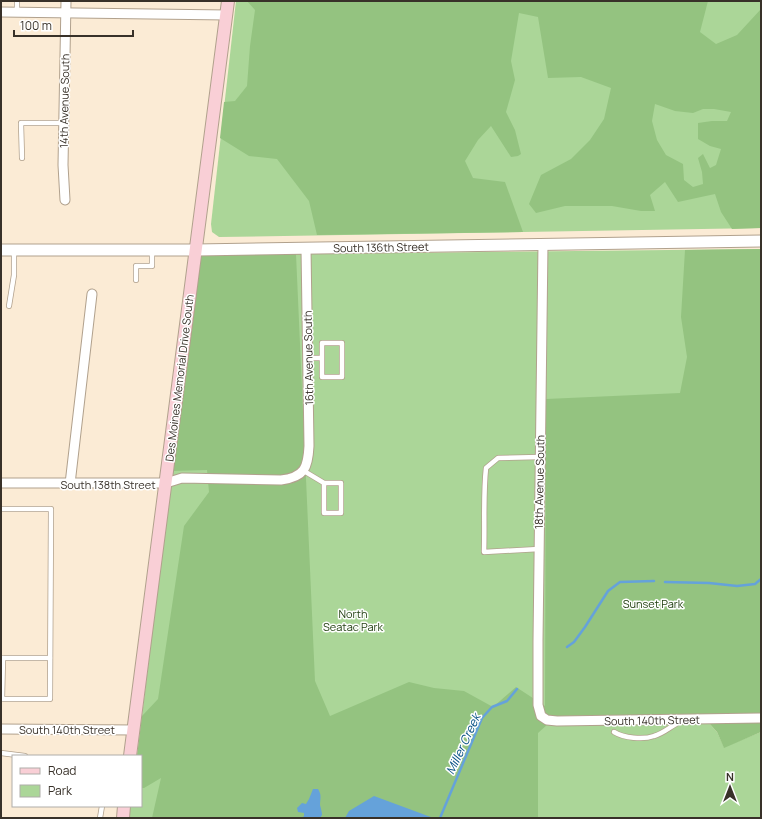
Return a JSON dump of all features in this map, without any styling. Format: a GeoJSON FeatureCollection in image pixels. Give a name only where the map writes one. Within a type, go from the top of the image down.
{"type":"FeatureCollection","features":[{"type":"Feature","properties":{"kind":"main road","name":"Des Moines Memorial Drive South"},"geometry":{"type":"LineString","coordinates":[[130,755],[228,1]]}},
{"type":"Feature","properties":{"kind":"main road"},"geometry":{"type":"LineString","coordinates":[[122,818],[124,807]]}},
{"type":"Feature","properties":{"kind":"street","name":"14th Avenue South"},"geometry":{"type":"LineString","coordinates":[[65,200],[63,123],[66,1]]}},
{"type":"Feature","properties":{"kind":"street"},"geometry":{"type":"LineString","coordinates":[[1,12],[227,15]]}},
{"type":"Feature","properties":{"kind":"street","name":"South 136th Street"},"geometry":{"type":"LineString","coordinates":[[1,250],[196,250],[761,241]]}},
{"type":"Feature","properties":{"kind":"street","name":"18th Avenue South"},"geometry":{"type":"LineString","coordinates":[[543,244],[538,705],[541,716],[544,719]]}},
{"type":"Feature","properties":{"kind":"street","name":"16th Avenue South"},"geometry":{"type":"LineString","coordinates":[[305,469],[309,446],[306,248]]}},
{"type":"Feature","properties":{"kind":"street"},"geometry":{"type":"LineString","coordinates":[[70,484],[92,294]]}},
{"type":"Feature","properties":{"kind":"street","name":"South 138th Street"},"geometry":{"type":"LineString","coordinates":[[1,483],[166,483],[182,478],[281,480],[294,477],[305,469]]}},
{"type":"Feature","properties":{"kind":"street","name":"South 140th Street"},"geometry":{"type":"LineString","coordinates":[[544,719],[557,721],[761,718]]}},
{"type":"Feature","properties":{"kind":"street","name":"South 140th Street"},"geometry":{"type":"LineString","coordinates":[[1,729],[134,730]]}},
{"type":"Feature","properties":{"kind":"lane"},"geometry":{"type":"LineString","coordinates":[[17,1],[17,13]]}},
{"type":"Feature","properties":{"kind":"lane"},"geometry":{"type":"LineString","coordinates":[[22,158],[21,124],[63,123]]}},
{"type":"Feature","properties":{"kind":"lane"},"geometry":{"type":"LineString","coordinates":[[9,306],[14,275],[14,250]]}},
{"type":"Feature","properties":{"kind":"lane"},"geometry":{"type":"LineString","coordinates":[[136,280],[136,266],[152,266],[152,250]]}},
{"type":"Feature","properties":{"kind":"lane"},"geometry":{"type":"LineString","coordinates":[[322,343],[342,343],[342,377],[322,377],[322,358],[322,343]]}},
{"type":"Feature","properties":{"kind":"lane"},"geometry":{"type":"LineString","coordinates":[[308,358],[322,358]]}},
{"type":"Feature","properties":{"kind":"lane"},"geometry":{"type":"LineString","coordinates":[[539,549],[484,552],[484,487],[486,468],[498,458],[540,457]]}},
{"type":"Feature","properties":{"kind":"lane"},"geometry":{"type":"LineString","coordinates":[[305,469],[324,483],[341,483],[341,513],[324,513],[324,483]]}},
{"type":"Feature","properties":{"kind":"lane"},"geometry":{"type":"LineString","coordinates":[[1,508],[51,509],[50,700],[2,699],[2,658],[50,658]]}},
{"type":"Feature","properties":{"kind":"lane"},"geometry":{"type":"LineString","coordinates":[[614,732],[620,735],[637,738],[654,736],[676,724]]}},
{"type":"Feature","properties":{"kind":"lane"},"geometry":{"type":"LineString","coordinates":[[1,753],[17,755]]}},
{"type":"Feature","properties":{"kind":"lane"},"geometry":{"type":"LineString","coordinates":[[100,818],[102,807]]}},
{"type":"Feature","properties":{"kind":"green space"},"geometry":{"type":"Polygon","coordinates":[[[236,1],[761,1],[761,228],[219,237],[212,232],[211,224],[236,1]]]}},
{"type":"Feature","properties":{"kind":"green space"},"geometry":{"type":"Polygon","coordinates":[[[247,1],[708,1],[700,32],[716,44],[737,35],[761,9],[761,228],[732,229],[721,212],[715,194],[678,202],[665,182],[650,195],[655,211],[641,211],[612,206],[565,206],[536,213],[529,204],[541,175],[571,159],[590,140],[604,119],[611,88],[581,77],[548,78],[538,17],[519,13],[511,61],[515,80],[506,112],[515,130],[521,154],[511,157],[491,126],[478,140],[465,161],[473,178],[505,182],[523,232],[317,235],[309,201],[277,159],[249,156],[220,138],[224,102],[235,101],[247,86],[250,46],[255,10],[247,1]],[[655,104],[652,121],[657,140],[666,155],[683,164],[684,180],[693,187],[703,184],[702,172],[698,158],[703,154],[710,168],[716,165],[721,149],[710,146],[698,139],[698,123],[727,121],[731,112],[714,109],[703,109],[693,113],[675,111],[655,104]]]}},
{"type":"Feature","properties":{"kind":"green space","name":"North Seatac Park"},"geometry":{"type":"Polygon","coordinates":[[[761,249],[551,724],[708,722],[717,732],[724,747],[761,732],[761,818],[129,818],[130,807],[142,807],[142,755],[137,755],[199,255],[761,249]]]}},
{"type":"Feature","properties":{"kind":"green space","name":"Sunset Park"},"geometry":{"type":"Polygon","coordinates":[[[761,249],[761,732],[724,748],[717,732],[708,722],[708,715],[557,716],[538,733],[538,818],[152,818],[161,778],[142,788],[142,755],[137,755],[142,716],[158,699],[184,526],[209,492],[207,470],[172,471],[199,255],[296,254],[315,681],[330,716],[409,682],[434,688],[464,691],[493,707],[516,687],[545,706],[546,399],[680,393],[687,357],[681,317],[685,250],[761,249]]]}},
{"type":"Feature","properties":{"kind":"water"},"geometry":{"type":"Polygon","coordinates":[[[313,789],[318,789],[320,793],[322,815],[320,818],[302,818],[304,813],[298,812],[297,808],[302,803],[306,804],[313,789]]]}},
{"type":"Feature","properties":{"kind":"water"},"geometry":{"type":"Polygon","coordinates":[[[374,796],[434,818],[345,818],[349,811],[374,796]]]}},
{"type":"Feature","properties":{"kind":"waterway","name":"Miller Creek"},"geometry":{"type":"LineString","coordinates":[[665,582],[709,583],[737,586],[755,584],[761,579]]}},
{"type":"Feature","properties":{"kind":"waterway","name":"Miller Creek"},"geometry":{"type":"LineString","coordinates":[[567,647],[574,642],[585,627],[608,591],[620,582],[654,581]]}},
{"type":"Feature","properties":{"kind":"waterway","name":"Miller Creek"},"geometry":{"type":"LineString","coordinates":[[440,818],[482,718],[492,707],[507,701],[517,689]]}}]}
